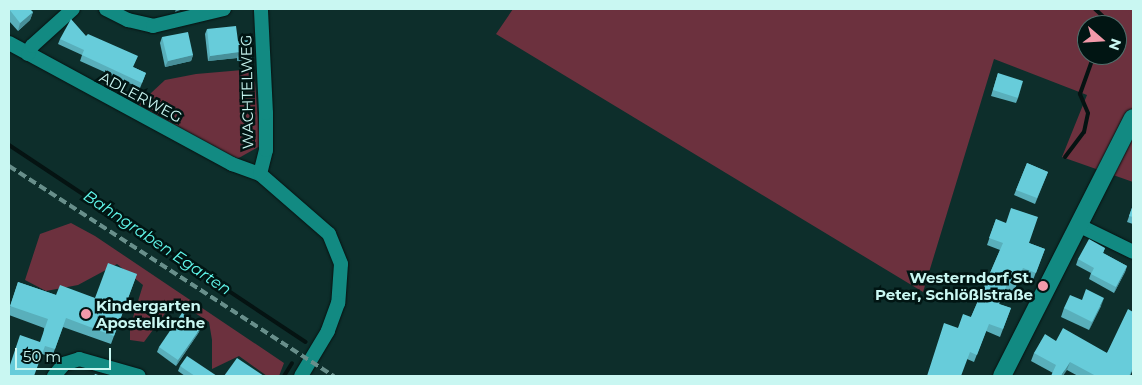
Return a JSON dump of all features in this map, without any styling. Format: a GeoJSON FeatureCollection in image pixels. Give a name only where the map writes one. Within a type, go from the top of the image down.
{"type":"FeatureCollection","features":[{"type":"Feature","properties":{"kind":"street"},"geometry":{"type":"LineString","coordinates":[[28,54],[32,46],[73,9]]}},
{"type":"Feature","properties":{"kind":"street"},"geometry":{"type":"LineString","coordinates":[[106,9],[128,20],[153,26],[224,9]]}},
{"type":"Feature","properties":{"kind":"street","name":"WACHTELWEG"},"geometry":{"type":"LineString","coordinates":[[260,174],[266,150],[262,9]]}},
{"type":"Feature","properties":{"kind":"street","name":"ADLERWEG"},"geometry":{"type":"LineString","coordinates":[[9,43],[232,164],[260,174]]}},
{"type":"Feature","properties":{"kind":"street"},"geometry":{"type":"LineString","coordinates":[[1002,376],[1133,118]]}},
{"type":"Feature","properties":{"kind":"street"},"geometry":{"type":"LineString","coordinates":[[260,174],[329,234],[341,264],[338,303],[328,331],[301,376]]}},
{"type":"Feature","properties":{"kind":"street"},"geometry":{"type":"LineString","coordinates":[[1078,225],[1133,252]]}},
{"type":"Feature","properties":{"kind":"street"},"geometry":{"type":"LineString","coordinates":[[54,376],[64,364],[79,359],[139,376]]}},
{"type":"Feature","properties":{"kind":"shaded area"},"geometry":{"type":"Polygon","coordinates":[[[513,9],[1133,9],[1133,182],[1062,157],[1087,95],[994,59],[923,292],[496,34],[513,9]]]}},
{"type":"Feature","properties":{"kind":"shaded area"},"geometry":{"type":"Polygon","coordinates":[[[254,69],[260,146],[237,159],[136,107],[165,80],[196,74],[254,69]]]}},
{"type":"Feature","properties":{"kind":"shaded area"},"geometry":{"type":"Polygon","coordinates":[[[71,223],[95,236],[284,363],[279,376],[267,376],[239,356],[212,369],[212,340],[209,322],[175,300],[144,342],[130,340],[130,327],[143,285],[117,264],[78,285],[46,291],[25,280],[40,234],[71,223]]]}},
{"type":"Feature","properties":{"kind":"building"},"geometry":{"type":"Polygon","coordinates":[[[9,9],[30,9],[33,12],[20,23],[9,9]]]}},
{"type":"Feature","properties":{"kind":"building"},"geometry":{"type":"Polygon","coordinates":[[[71,19],[86,36],[88,34],[138,56],[133,67],[146,73],[142,83],[82,55],[84,50],[60,39],[71,19]]]}},
{"type":"Feature","properties":{"kind":"building"},"geometry":{"type":"Polygon","coordinates":[[[236,26],[238,41],[252,40],[253,55],[239,56],[239,52],[210,56],[207,29],[236,26]]]}},
{"type":"Feature","properties":{"kind":"building"},"geometry":{"type":"Polygon","coordinates":[[[188,32],[193,55],[168,61],[162,37],[188,32]]]}},
{"type":"Feature","properties":{"kind":"building"},"geometry":{"type":"Polygon","coordinates":[[[998,73],[1023,81],[1018,98],[993,90],[998,73]]]}},
{"type":"Feature","properties":{"kind":"building"},"geometry":{"type":"Polygon","coordinates":[[[1027,163],[1048,172],[1037,198],[1016,190],[1027,163]]]}},
{"type":"Feature","properties":{"kind":"building"},"geometry":{"type":"Polygon","coordinates":[[[1133,205],[1133,217],[1129,216],[1133,205]]]}},
{"type":"Feature","properties":{"kind":"building"},"geometry":{"type":"Polygon","coordinates":[[[1011,208],[1038,217],[1029,243],[1045,249],[1036,273],[1023,268],[1016,285],[1008,282],[999,304],[1011,308],[1003,329],[989,324],[977,355],[970,352],[961,376],[927,376],[944,323],[958,328],[963,314],[971,317],[1003,243],[989,238],[996,219],[1006,223],[1011,208]]]}},
{"type":"Feature","properties":{"kind":"building"},"geometry":{"type":"Polygon","coordinates":[[[1089,239],[1105,248],[1103,253],[1127,266],[1116,287],[1091,274],[1094,268],[1078,259],[1089,239]]]}},
{"type":"Feature","properties":{"kind":"building"},"geometry":{"type":"Polygon","coordinates":[[[108,263],[137,274],[114,336],[66,318],[55,349],[45,346],[34,376],[9,376],[9,368],[20,335],[40,342],[48,319],[10,306],[18,282],[56,295],[60,285],[95,298],[108,263]]]}},
{"type":"Feature","properties":{"kind":"building"},"geometry":{"type":"Polygon","coordinates":[[[1086,289],[1104,298],[1092,322],[1064,308],[1070,295],[1082,300],[1086,289]]]}},
{"type":"Feature","properties":{"kind":"building"},"geometry":{"type":"Polygon","coordinates":[[[1128,309],[1133,312],[1133,367],[1129,376],[1096,376],[1070,362],[1061,376],[1051,376],[1056,365],[1034,353],[1045,334],[1056,341],[1063,328],[1107,353],[1128,309]]]}},
{"type":"Feature","properties":{"kind":"building"},"geometry":{"type":"Polygon","coordinates":[[[182,313],[202,326],[178,360],[159,347],[182,313]]]}},
{"type":"Feature","properties":{"kind":"building"},"geometry":{"type":"Polygon","coordinates":[[[187,356],[217,376],[195,376],[180,366],[187,356]]]}},
{"type":"Feature","properties":{"kind":"building"},"geometry":{"type":"Polygon","coordinates":[[[237,358],[264,376],[224,376],[237,358]]]}},
{"type":"Feature","properties":{"kind":"waterway"},"geometry":{"type":"LineString","coordinates":[[1095,9],[1102,15]]}},
{"type":"Feature","properties":{"kind":"waterway"},"geometry":{"type":"LineString","coordinates":[[1065,157],[1084,132],[1088,113],[1080,94],[1090,65]]}},
{"type":"Feature","properties":{"kind":"waterway","name":"Bahngraben Egarten"},"geometry":{"type":"LineString","coordinates":[[9,145],[305,342]]}},
{"type":"Feature","properties":{"kind":"waterway"},"geometry":{"type":"LineString","coordinates":[[284,376],[292,363]]}},
{"type":"Feature","properties":{"kind":"railway"},"geometry":{"type":"LineString","coordinates":[[9,166],[334,376]]}},
{"type":"Feature","properties":{"kind":"place","name":"Westerndorf St. Peter, Schlößlstraße"},"geometry":{"type":"Point","coordinates":[1043,286]}},
{"type":"Feature","properties":{"kind":"place","name":"Kindergarten Apostelkirche"},"geometry":{"type":"Point","coordinates":[86,314]}}]}
